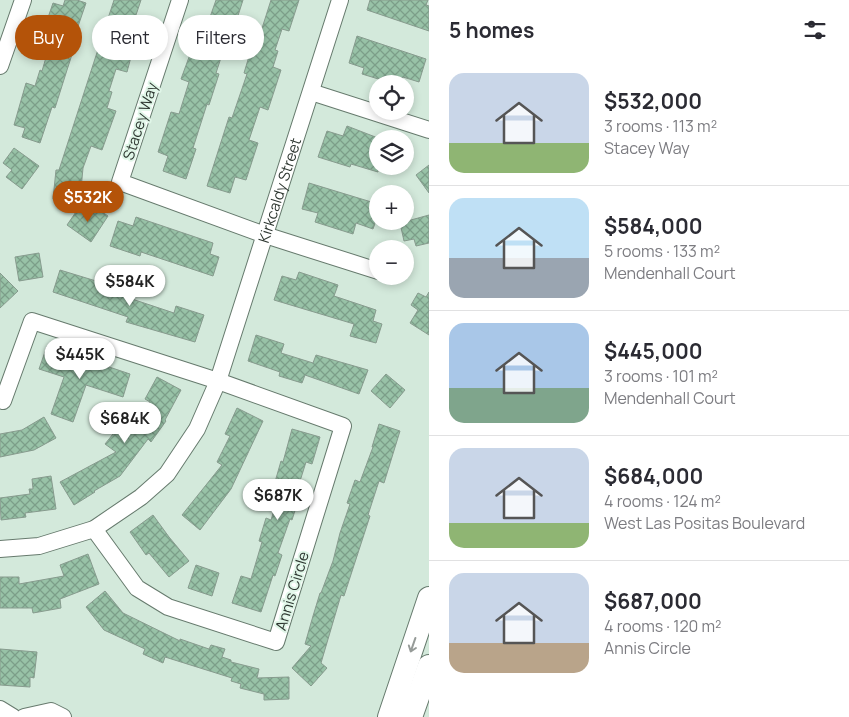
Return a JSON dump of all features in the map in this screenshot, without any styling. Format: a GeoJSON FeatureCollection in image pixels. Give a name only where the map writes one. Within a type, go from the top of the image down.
{"type":"FeatureCollection","features":[{"type":"Feature","properties":{"kind":"highway"},"geometry":{"type":"LineString","coordinates":[[389,717],[429,598]]}},
{"type":"Feature","properties":{"kind":"highway"},"geometry":{"type":"LineString","coordinates":[[412,717],[429,666]]}},
{"type":"Feature","properties":{"kind":"street"},"geometry":{"type":"LineString","coordinates":[[0,66],[23,0]]}},
{"type":"Feature","properties":{"kind":"street","name":"Stacey Way"},"geometry":{"type":"LineString","coordinates":[[180,0],[120,182],[265,234]]}},
{"type":"Feature","properties":{"kind":"street","name":"Kirkcaldy Street"},"geometry":{"type":"LineString","coordinates":[[0,549],[39,546],[94,529],[141,497],[167,474],[197,428],[218,381],[340,0]]}},
{"type":"Feature","properties":{"kind":"street"},"geometry":{"type":"LineString","coordinates":[[311,92],[429,130]]}},
{"type":"Feature","properties":{"kind":"street"},"geometry":{"type":"LineString","coordinates":[[265,234],[369,268]]}},
{"type":"Feature","properties":{"kind":"street"},"geometry":{"type":"LineString","coordinates":[[3,401],[32,321],[218,381]]}},
{"type":"Feature","properties":{"kind":"street","name":"Annis Circle"},"geometry":{"type":"LineString","coordinates":[[94,529],[137,588],[168,607],[276,642],[343,426],[218,381]]}},
{"type":"Feature","properties":{"kind":"street"},"geometry":{"type":"LineString","coordinates":[[0,709],[12,717]]}},
{"type":"Feature","properties":{"kind":"street"},"geometry":{"type":"LineString","coordinates":[[24,717],[50,711],[63,717]]}},
{"type":"Feature","properties":{"kind":"building"},"geometry":{"type":"Polygon","coordinates":[[[65,0],[77,0],[86,3],[82,15],[49,15],[53,3],[63,6],[65,0]]]}},
{"type":"Feature","properties":{"kind":"building"},"geometry":{"type":"Polygon","coordinates":[[[114,0],[141,0],[136,15],[109,15],[114,0]]]}},
{"type":"Feature","properties":{"kind":"building"},"geometry":{"type":"Polygon","coordinates":[[[216,0],[243,0],[238,15],[211,15],[216,0]]]}},
{"type":"Feature","properties":{"kind":"building"},"geometry":{"type":"Polygon","coordinates":[[[271,0],[299,0],[289,31],[282,29],[275,50],[278,51],[273,67],[281,70],[268,110],[260,107],[249,140],[258,143],[246,180],[235,177],[230,193],[207,186],[229,117],[232,118],[247,74],[244,73],[248,60],[264,60],[264,22],[271,0]]]}},
{"type":"Feature","properties":{"kind":"building"},"geometry":{"type":"Polygon","coordinates":[[[370,0],[428,0],[426,5],[429,6],[429,31],[367,10],[370,0]]]}},
{"type":"Feature","properties":{"kind":"building"},"geometry":{"type":"Polygon","coordinates":[[[357,36],[426,59],[419,82],[414,80],[414,75],[369,76],[362,74],[364,68],[349,63],[357,36]]]}},
{"type":"Feature","properties":{"kind":"building"},"geometry":{"type":"Polygon","coordinates":[[[45,60],[70,60],[55,108],[52,107],[40,143],[22,137],[25,128],[14,125],[26,83],[35,86],[40,70],[42,71],[45,60]]]}},
{"type":"Feature","properties":{"kind":"building"},"geometry":{"type":"Polygon","coordinates":[[[95,60],[130,60],[127,72],[116,69],[109,91],[112,92],[107,108],[116,111],[102,150],[91,146],[83,168],[81,189],[74,188],[73,200],[53,199],[56,170],[59,170],[95,60]]]}},
{"type":"Feature","properties":{"kind":"building"},"geometry":{"type":"Polygon","coordinates":[[[188,60],[220,60],[216,73],[219,74],[193,148],[196,149],[186,179],[163,171],[168,156],[158,152],[171,112],[179,114],[189,82],[181,79],[188,60]]]}},
{"type":"Feature","properties":{"kind":"building"},"geometry":{"type":"Polygon","coordinates":[[[347,126],[369,135],[369,169],[351,164],[350,167],[318,157],[327,131],[343,136],[347,126]]]}},
{"type":"Feature","properties":{"kind":"building"},"geometry":{"type":"Polygon","coordinates":[[[14,148],[39,166],[22,189],[6,177],[12,170],[3,163],[14,148]]]}},
{"type":"Feature","properties":{"kind":"building"},"geometry":{"type":"Polygon","coordinates":[[[429,165],[429,193],[416,175],[429,165]]]}},
{"type":"Feature","properties":{"kind":"building"},"geometry":{"type":"Polygon","coordinates":[[[309,183],[369,201],[369,228],[356,223],[353,234],[315,222],[318,213],[302,209],[309,183]]]}},
{"type":"Feature","properties":{"kind":"building"},"geometry":{"type":"Polygon","coordinates":[[[93,206],[108,216],[91,242],[67,225],[78,209],[87,215],[93,206]]]}},
{"type":"Feature","properties":{"kind":"building"},"geometry":{"type":"Polygon","coordinates":[[[429,215],[429,243],[416,246],[414,239],[404,240],[402,230],[414,230],[414,219],[429,215]]]}},
{"type":"Feature","properties":{"kind":"building"},"geometry":{"type":"Polygon","coordinates":[[[136,217],[213,243],[210,254],[219,257],[213,276],[141,252],[140,256],[110,246],[118,221],[133,226],[136,217]]]}},
{"type":"Feature","properties":{"kind":"building"},"geometry":{"type":"Polygon","coordinates":[[[39,253],[43,277],[19,281],[15,257],[39,253]]]}},
{"type":"Feature","properties":{"kind":"building"},"geometry":{"type":"Polygon","coordinates":[[[60,270],[119,288],[117,294],[174,313],[176,306],[204,315],[195,342],[126,322],[128,317],[53,292],[60,270]]]}},
{"type":"Feature","properties":{"kind":"building"},"geometry":{"type":"Polygon","coordinates":[[[299,272],[338,285],[334,296],[376,310],[373,321],[382,324],[376,343],[350,336],[354,324],[274,300],[282,276],[296,280],[299,272]]]}},
{"type":"Feature","properties":{"kind":"building"},"geometry":{"type":"Polygon","coordinates":[[[0,273],[18,291],[0,308],[0,273]]]}},
{"type":"Feature","properties":{"kind":"building"},"geometry":{"type":"Polygon","coordinates":[[[429,292],[429,335],[410,323],[418,310],[411,305],[418,293],[426,297],[429,292]]]}},
{"type":"Feature","properties":{"kind":"building"},"geometry":{"type":"Polygon","coordinates":[[[256,335],[284,344],[281,353],[313,363],[316,355],[368,370],[359,394],[305,375],[302,383],[279,376],[280,372],[248,361],[256,335]]]}},
{"type":"Feature","properties":{"kind":"building"},"geometry":{"type":"Polygon","coordinates":[[[47,346],[130,374],[123,397],[86,385],[73,422],[51,414],[64,377],[39,369],[47,346]]]}},
{"type":"Feature","properties":{"kind":"building"},"geometry":{"type":"Polygon","coordinates":[[[386,374],[405,390],[390,408],[371,391],[386,374]]]}},
{"type":"Feature","properties":{"kind":"building"},"geometry":{"type":"Polygon","coordinates":[[[157,377],[181,390],[166,421],[151,442],[148,439],[120,476],[74,505],[60,482],[116,452],[105,444],[121,424],[129,430],[150,402],[145,399],[157,377]]]}},
{"type":"Feature","properties":{"kind":"building"},"geometry":{"type":"Polygon","coordinates":[[[237,408],[263,421],[231,489],[200,530],[182,515],[222,465],[217,462],[230,436],[225,434],[237,408]]]}},
{"type":"Feature","properties":{"kind":"building"},"geometry":{"type":"Polygon","coordinates":[[[44,417],[56,438],[34,450],[0,457],[0,434],[22,430],[44,417]]]}},
{"type":"Feature","properties":{"kind":"building"},"geometry":{"type":"Polygon","coordinates":[[[379,424],[400,431],[384,483],[379,481],[368,515],[370,516],[344,596],[341,595],[321,663],[327,668],[311,686],[292,668],[311,646],[305,644],[350,504],[347,503],[355,480],[360,482],[379,424]]]}},
{"type":"Feature","properties":{"kind":"building"},"geometry":{"type":"Polygon","coordinates":[[[292,429],[320,437],[312,464],[306,462],[295,497],[299,498],[278,553],[282,555],[275,576],[273,575],[261,612],[232,603],[241,576],[251,579],[262,542],[259,541],[266,518],[271,520],[282,484],[275,482],[281,461],[283,462],[292,429]]]}},
{"type":"Feature","properties":{"kind":"building"},"geometry":{"type":"Polygon","coordinates":[[[51,476],[56,509],[25,513],[26,517],[1,520],[0,498],[30,494],[29,489],[33,489],[32,479],[51,476]]]}},
{"type":"Feature","properties":{"kind":"building"},"geometry":{"type":"Polygon","coordinates":[[[153,515],[189,561],[169,577],[149,553],[146,555],[130,532],[153,515]]]}},
{"type":"Feature","properties":{"kind":"building"},"geometry":{"type":"Polygon","coordinates":[[[88,554],[99,584],[60,599],[61,608],[33,613],[32,608],[0,608],[0,577],[19,577],[19,584],[64,576],[60,565],[88,554]]]}},
{"type":"Feature","properties":{"kind":"building"},"geometry":{"type":"Polygon","coordinates":[[[196,565],[219,573],[212,596],[188,588],[196,565]]]}},
{"type":"Feature","properties":{"kind":"building"},"geometry":{"type":"Polygon","coordinates":[[[105,591],[123,613],[180,641],[180,639],[209,649],[211,645],[225,649],[222,657],[231,660],[231,662],[259,669],[257,678],[289,677],[289,699],[264,700],[264,694],[240,688],[241,684],[231,681],[232,678],[165,657],[163,663],[143,654],[145,649],[104,630],[86,607],[105,591]]]}},
{"type":"Feature","properties":{"kind":"building"},"geometry":{"type":"Polygon","coordinates":[[[0,649],[37,652],[34,678],[30,677],[30,687],[0,685],[0,649]]]}}]}
